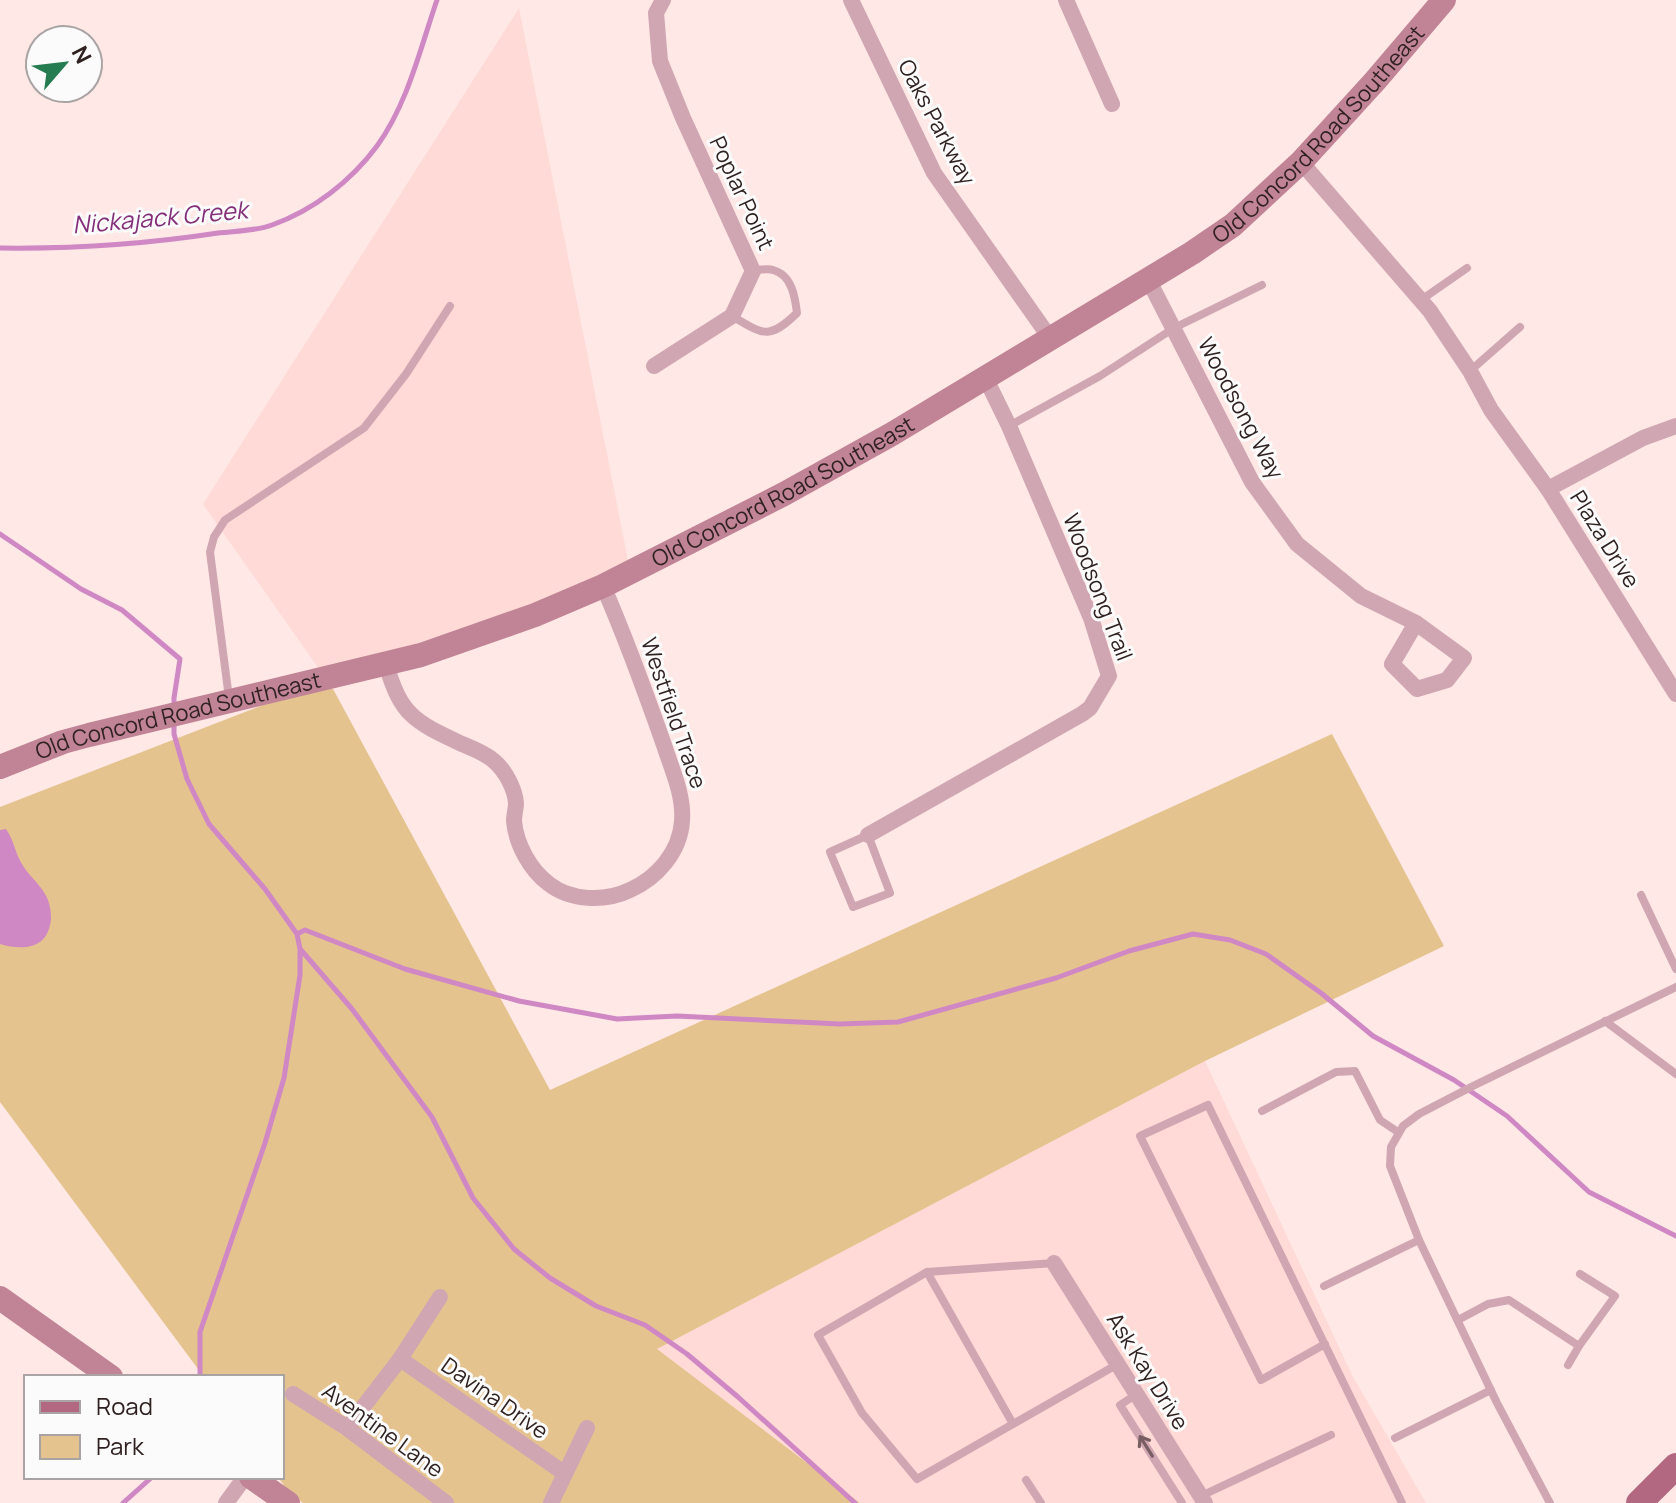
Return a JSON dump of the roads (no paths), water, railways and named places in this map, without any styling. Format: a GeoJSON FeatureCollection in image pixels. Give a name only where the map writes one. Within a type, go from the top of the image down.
{"type":"FeatureCollection","features":[{"type":"Feature","properties":{"kind":"main road"},"geometry":{"type":"LineString","coordinates":[[1639,1503],[1676,1466]]}},
{"type":"Feature","properties":{"kind":"street","name":"Poplar Point"},"geometry":{"type":"LineString","coordinates":[[663,0],[656,13],[660,61],[753,271],[732,316]]}},
{"type":"Feature","properties":{"kind":"street","name":"Oaks Parkway"},"geometry":{"type":"LineString","coordinates":[[851,0],[934,173],[1050,338]]}},
{"type":"Feature","properties":{"kind":"street"},"geometry":{"type":"LineString","coordinates":[[1066,0],[1112,104]]}},
{"type":"Feature","properties":{"kind":"street","name":"Old Concord Road Southeast"},"geometry":{"type":"LineString","coordinates":[[0,767],[63,742],[453,645],[603,586],[784,494],[892,434],[1192,253],[1233,225],[1301,162],[1444,0]]}},
{"type":"Feature","properties":{"kind":"street","name":"Plaza Drive"},"geometry":{"type":"LineString","coordinates":[[1301,162],[1430,311],[1470,371],[1491,410],[1548,489],[1676,694]]}},
{"type":"Feature","properties":{"kind":"street","name":"Woodsong Way"},"geometry":{"type":"LineString","coordinates":[[1148,279],[1252,482],[1297,544],[1361,596],[1416,623],[1464,658],[1447,680],[1417,689],[1392,664],[1416,623]]}},
{"type":"Feature","properties":{"kind":"street"},"geometry":{"type":"LineString","coordinates":[[654,366],[732,316]]}},
{"type":"Feature","properties":{"kind":"street","name":"Woodsong Trail"},"geometry":{"type":"LineString","coordinates":[[868,835],[1082,714],[1090,708],[1109,676],[1091,618],[985,377]]}},
{"type":"Feature","properties":{"kind":"street"},"geometry":{"type":"LineString","coordinates":[[1548,489],[1643,438],[1676,426]]}},
{"type":"Feature","properties":{"kind":"street","name":"Westfield Trace"},"geometry":{"type":"LineString","coordinates":[[386,664],[401,704],[416,719],[495,761],[509,781],[516,801],[514,821],[520,845],[532,867],[549,884],[571,896],[596,898],[620,894],[643,884],[662,868],[675,848],[682,824],[682,799],[642,681],[603,586]]}},
{"type":"Feature","properties":{"kind":"street","name":"Ask Kay Drive"},"geometry":{"type":"LineString","coordinates":[[1054,1263],[1203,1500]]}},
{"type":"Feature","properties":{"kind":"street"},"geometry":{"type":"LineString","coordinates":[[347,1428],[400,1359],[440,1297]]}},
{"type":"Feature","properties":{"kind":"street"},"geometry":{"type":"LineString","coordinates":[[0,1298],[108,1375]]}},
{"type":"Feature","properties":{"kind":"street","name":"Davina Drive"},"geometry":{"type":"LineString","coordinates":[[400,1359],[564,1473]]}},
{"type":"Feature","properties":{"kind":"street","name":"Aventine Lane"},"geometry":{"type":"LineString","coordinates":[[293,1394],[347,1428],[446,1503]]}},
{"type":"Feature","properties":{"kind":"street"},"geometry":{"type":"LineString","coordinates":[[551,1503],[587,1428]]}},
{"type":"Feature","properties":{"kind":"street"},"geometry":{"type":"LineString","coordinates":[[226,1503],[244,1479]]}},
{"type":"Feature","properties":{"kind":"street"},"geometry":{"type":"LineString","coordinates":[[254,1479],[288,1503]]}},
{"type":"Feature","properties":{"kind":"lane"},"geometry":{"type":"LineString","coordinates":[[1420,300],[1467,268]]}},
{"type":"Feature","properties":{"kind":"lane"},"geometry":{"type":"LineString","coordinates":[[732,316],[760,332],[781,329],[797,313],[795,296],[788,279],[773,270],[753,271]]}},
{"type":"Feature","properties":{"kind":"lane"},"geometry":{"type":"LineString","coordinates":[[1009,426],[1100,376],[1174,328],[1262,285]]}},
{"type":"Feature","properties":{"kind":"lane"},"geometry":{"type":"LineString","coordinates":[[222,703],[210,552],[214,537],[225,520],[364,428],[406,374],[450,306]]}},
{"type":"Feature","properties":{"kind":"lane"},"geometry":{"type":"LineString","coordinates":[[1470,371],[1520,327]]}},
{"type":"Feature","properties":{"kind":"lane"},"geometry":{"type":"LineString","coordinates":[[868,835],[890,893],[853,907],[830,852],[868,835]]}},
{"type":"Feature","properties":{"kind":"lane"},"geometry":{"type":"LineString","coordinates":[[1641,895],[1676,969]]}},
{"type":"Feature","properties":{"kind":"lane"},"geometry":{"type":"LineString","coordinates":[[1550,1503],[1491,1390],[1419,1240],[1390,1166],[1391,1147],[1403,1126],[1419,1114],[1676,987]]}},
{"type":"Feature","properties":{"kind":"lane"},"geometry":{"type":"LineString","coordinates":[[1605,1021],[1676,1074]]}},
{"type":"Feature","properties":{"kind":"lane"},"geometry":{"type":"LineString","coordinates":[[1262,1111],[1336,1072],[1355,1071],[1380,1120],[1398,1132]]}},
{"type":"Feature","properties":{"kind":"lane"},"geometry":{"type":"LineString","coordinates":[[1325,1344],[1261,1380],[1140,1136],[1208,1105],[1325,1344],[1402,1503]]}},
{"type":"Feature","properties":{"kind":"lane"},"geometry":{"type":"LineString","coordinates":[[1324,1286],[1419,1240]]}},
{"type":"Feature","properties":{"kind":"lane"},"geometry":{"type":"LineString","coordinates":[[1054,1263],[927,1272],[818,1335],[862,1413],[917,1479],[1118,1364]]}},
{"type":"Feature","properties":{"kind":"lane"},"geometry":{"type":"LineString","coordinates":[[927,1272],[1013,1424]]}},
{"type":"Feature","properties":{"kind":"lane"},"geometry":{"type":"LineString","coordinates":[[1568,1365],[1615,1296],[1580,1274]]}},
{"type":"Feature","properties":{"kind":"lane"},"geometry":{"type":"LineString","coordinates":[[1458,1320],[1488,1304],[1509,1300],[1579,1346]]}},
{"type":"Feature","properties":{"kind":"lane"},"geometry":{"type":"LineString","coordinates":[[1395,1438],[1491,1390]]}},
{"type":"Feature","properties":{"kind":"lane"},"geometry":{"type":"LineString","coordinates":[[1137,1394],[1120,1405],[1182,1503]]}},
{"type":"Feature","properties":{"kind":"lane"},"geometry":{"type":"LineString","coordinates":[[1203,1500],[1331,1435]]}},
{"type":"Feature","properties":{"kind":"lane"},"geometry":{"type":"LineString","coordinates":[[1026,1480],[1041,1503]]}},
{"type":"Feature","properties":{"kind":"waterway","name":"Nickajack Creek"},"geometry":{"type":"LineString","coordinates":[[0,248],[109,245],[245,230],[272,225],[317,203],[356,171],[388,129],[412,75],[437,0]]}},
{"type":"Feature","properties":{"kind":"waterway"},"geometry":{"type":"LineString","coordinates":[[0,534],[81,589],[122,610],[180,659],[174,709]]}},
{"type":"Feature","properties":{"kind":"waterway"},"geometry":{"type":"LineString","coordinates":[[174,723],[174,734],[187,779],[209,824],[265,889],[297,934],[300,949],[300,975],[284,1078],[200,1332],[200,1375]]}},
{"type":"Feature","properties":{"kind":"waterway"},"geometry":{"type":"LineString","coordinates":[[297,934],[305,930],[405,969],[519,1001],[617,1019],[677,1016],[840,1024],[898,1022],[1056,978],[1129,951],[1193,934],[1230,940],[1266,954],[1321,993],[1373,1036],[1454,1080],[1507,1116],[1589,1192],[1676,1236]]}},
{"type":"Feature","properties":{"kind":"waterway"},"geometry":{"type":"LineString","coordinates":[[301,950],[352,1009],[432,1117],[473,1198],[514,1249],[550,1278],[596,1306],[645,1325],[687,1354],[855,1503]]}},
{"type":"Feature","properties":{"kind":"waterway"},"geometry":{"type":"LineString","coordinates":[[123,1503],[150,1479]]}}]}
